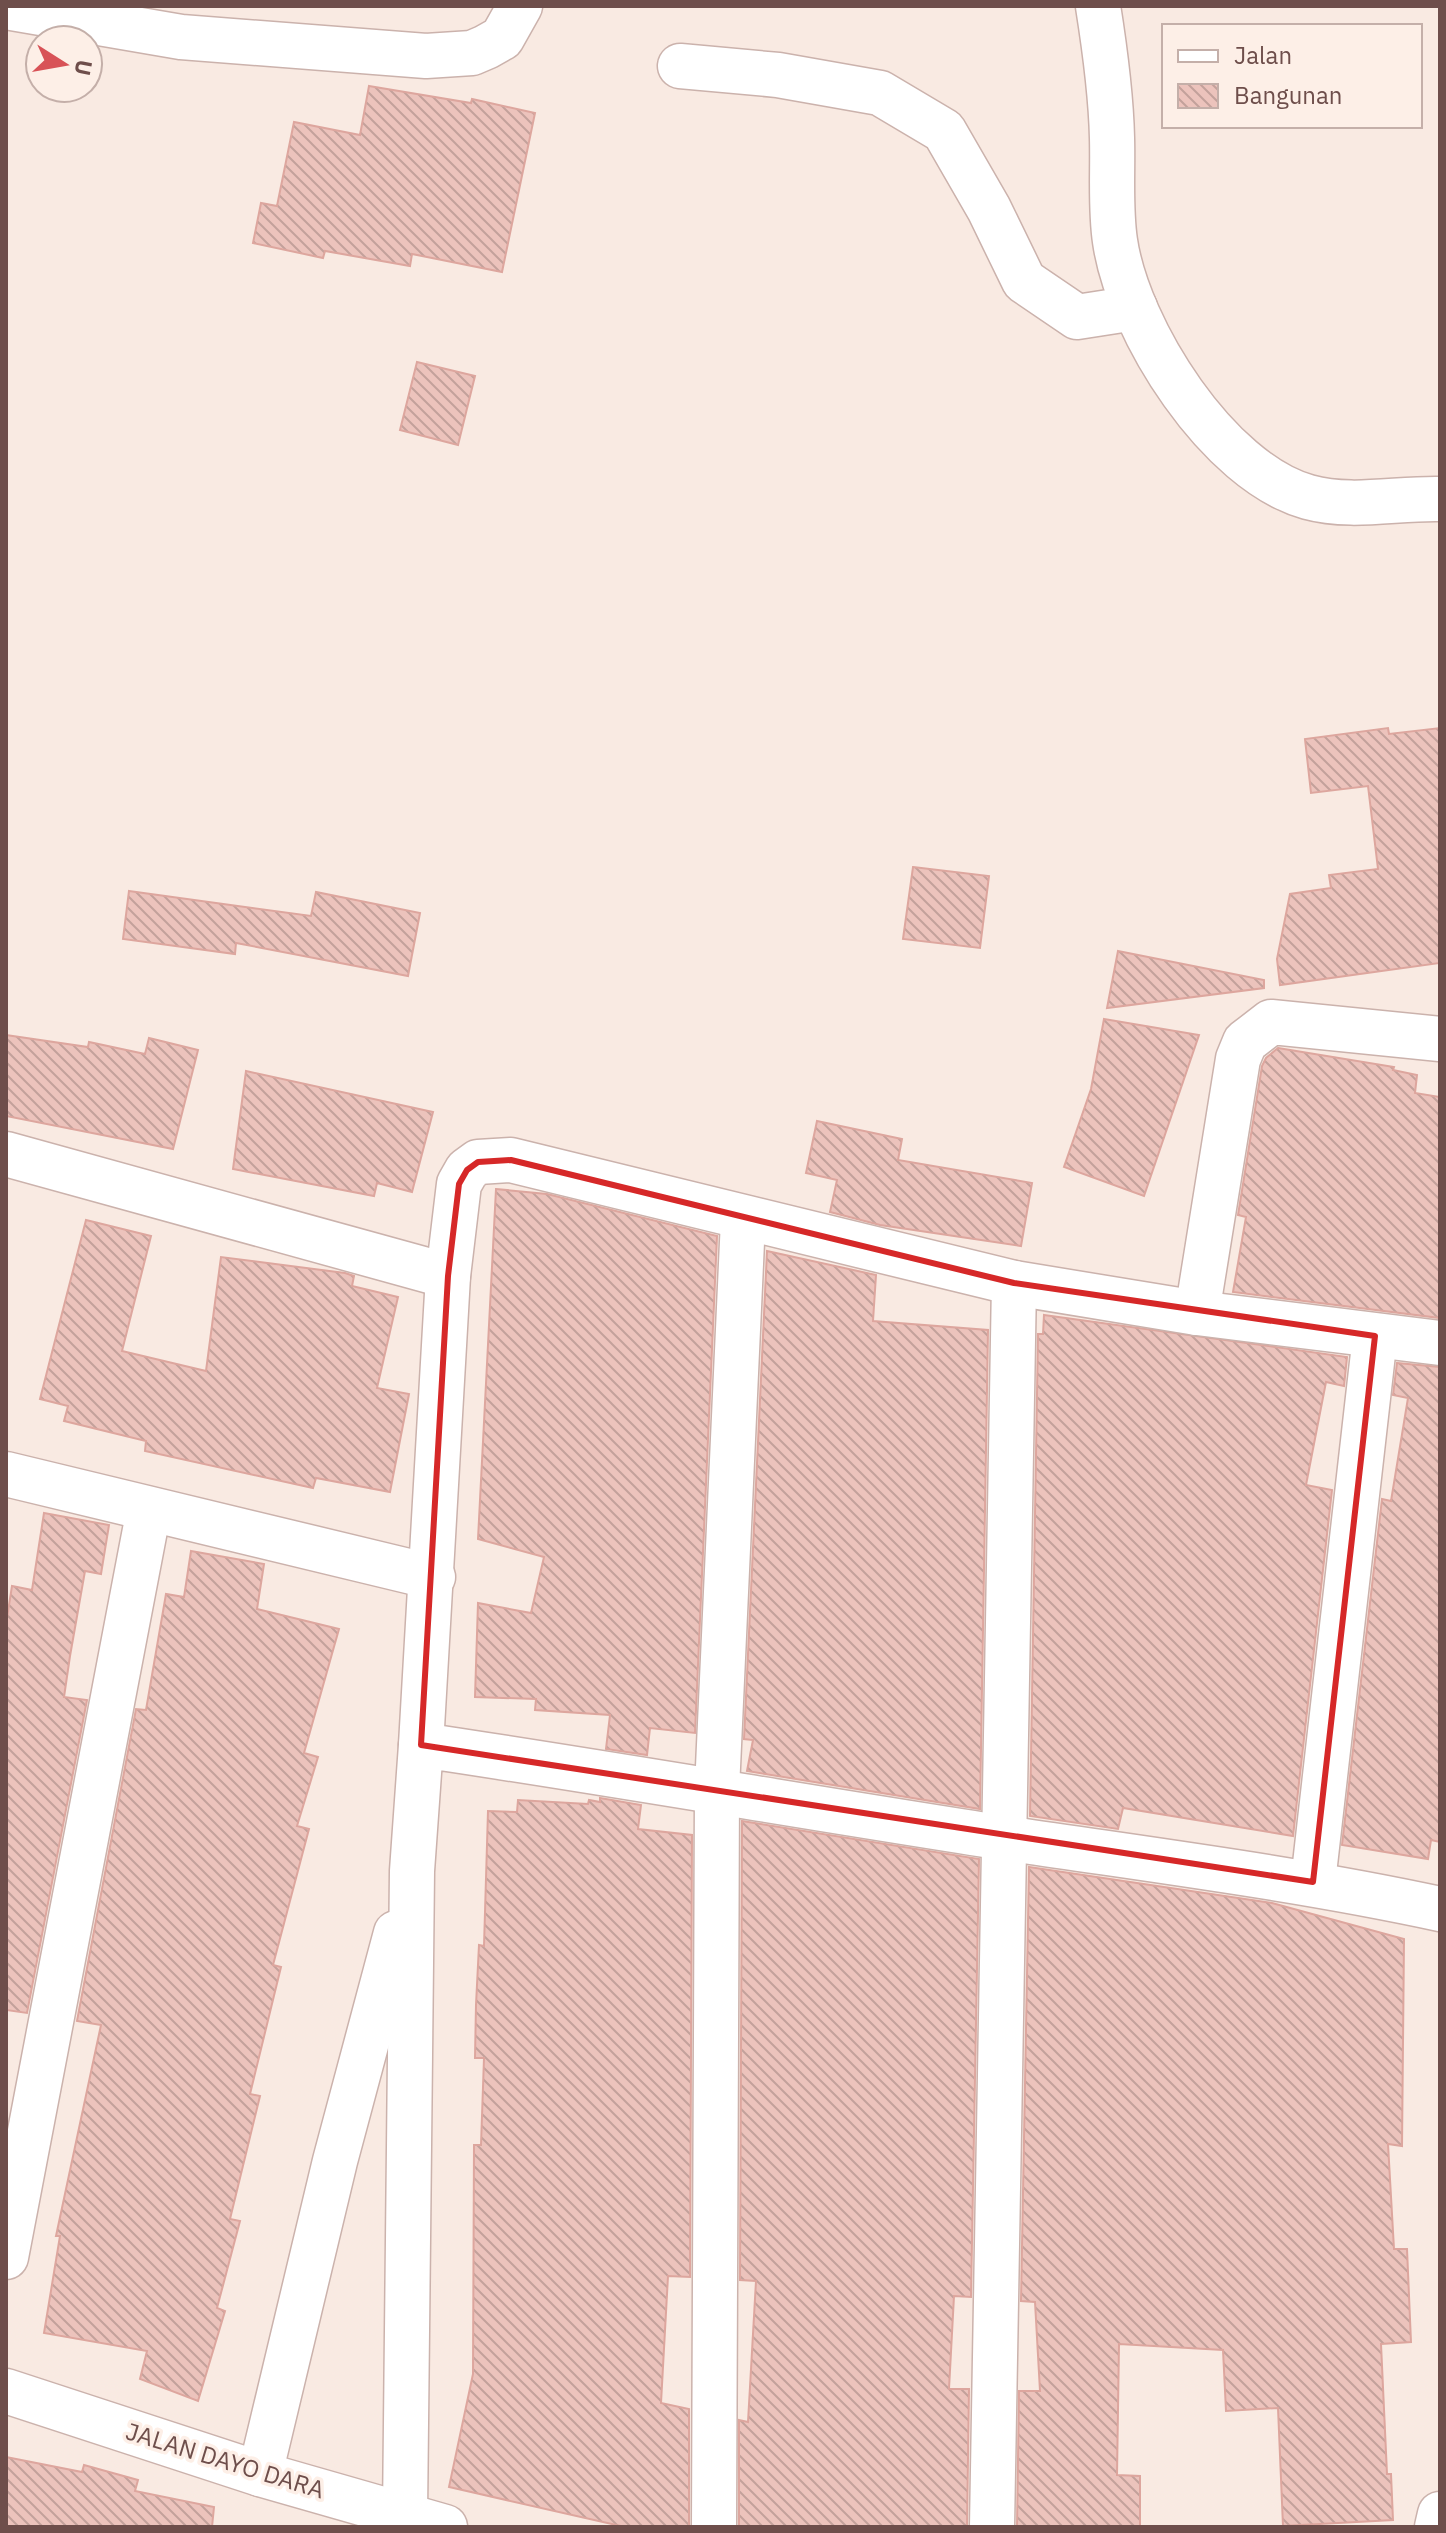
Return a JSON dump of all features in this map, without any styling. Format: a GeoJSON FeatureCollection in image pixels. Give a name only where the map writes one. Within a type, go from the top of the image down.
{"type":"FeatureCollection","features":[{"type":"Feature","properties":{"kind":"street"},"geometry":{"type":"LineString","coordinates":[[6,7],[181,37],[426,56],[472,53],[486,47],[502,38],[520,6]]}},
{"type":"Feature","properties":{"kind":"street"},"geometry":{"type":"LineString","coordinates":[[1098,6],[1110,80],[1115,242],[1135,308],[1174,380],[1230,449],[1266,480],[1308,497],[1356,504],[1440,499]]}},
{"type":"Feature","properties":{"kind":"street"},"geometry":{"type":"LineString","coordinates":[[680,66],[778,75],[880,93],[944,131],[989,209],[1024,281],[1077,317],[1135,308]]}},
{"type":"Feature","properties":{"kind":"street"},"geometry":{"type":"LineString","coordinates":[[1197,1313],[1232,1087],[1245,1042],[1271,1022],[1440,1039]]}},
{"type":"Feature","properties":{"kind":"street"},"geometry":{"type":"LineString","coordinates":[[6,1154],[448,1276]]}},
{"type":"Feature","properties":{"kind":"street"},"geometry":{"type":"LineString","coordinates":[[425,2521],[412,1871],[433,1577],[448,1276],[459,1184],[467,1170],[478,1162],[511,1160],[743,1220],[1014,1283],[1197,1313],[1440,1343]]}},
{"type":"Feature","properties":{"kind":"street"},"geometry":{"type":"LineString","coordinates":[[714,2527],[717,1789],[743,1220]]}},
{"type":"Feature","properties":{"kind":"street"},"geometry":{"type":"LineString","coordinates":[[992,2527],[1014,1283]]}},
{"type":"Feature","properties":{"kind":"street"},"geometry":{"type":"LineString","coordinates":[[1313,1882],[1375,1336]]}},
{"type":"Feature","properties":{"kind":"street"},"geometry":{"type":"LineString","coordinates":[[6,1474],[433,1577]]}},
{"type":"Feature","properties":{"kind":"street"},"geometry":{"type":"LineString","coordinates":[[6,2257],[149,1509]]}},
{"type":"Feature","properties":{"kind":"street"},"geometry":{"type":"LineString","coordinates":[[421,1745],[717,1789],[1003,1837],[1313,1882],[1440,1909]]}},
{"type":"Feature","properties":{"kind":"street"},"geometry":{"type":"LineString","coordinates":[[260,2474],[335,2161],[412,1871]]}},
{"type":"Feature","properties":{"kind":"street","name":"JALAN DAYO DARA"},"geometry":{"type":"LineString","coordinates":[[6,2391],[260,2474],[425,2521]]}},
{"type":"Feature","properties":{"kind":"street"},"geometry":{"type":"LineString","coordinates":[[1437,2527],[1440,2514]]}},
{"type":"Feature","properties":{"kind":"highlighted area"},"geometry":{"type":"Polygon","coordinates":[[[511,1160],[1014,1283],[1375,1336],[1313,1882],[421,1745],[448,1276],[459,1184],[467,1170],[478,1162],[511,1160]]]}},
{"type":"Feature","properties":{"kind":"building"},"geometry":{"type":"Polygon","coordinates":[[[369,86],[471,103],[472,99],[535,113],[502,272],[412,254],[410,266],[325,251],[323,258],[253,243],[261,203],[277,206],[294,122],[360,135],[369,86]]]}},
{"type":"Feature","properties":{"kind":"building"},"geometry":{"type":"Polygon","coordinates":[[[417,362],[475,376],[458,445],[400,430],[417,362]]]}},
{"type":"Feature","properties":{"kind":"building"},"geometry":{"type":"Polygon","coordinates":[[[1388,728],[1389,734],[1440,728],[1440,963],[1280,985],[1277,959],[1290,894],[1331,888],[1329,875],[1378,869],[1368,786],[1311,793],[1305,739],[1388,728]]]}},
{"type":"Feature","properties":{"kind":"building"},"geometry":{"type":"Polygon","coordinates":[[[913,867],[989,876],[980,948],[903,939],[913,867]]]}},
{"type":"Feature","properties":{"kind":"building"},"geometry":{"type":"Polygon","coordinates":[[[129,891],[311,916],[316,892],[420,913],[408,976],[236,943],[235,954],[123,939],[129,891]]]}},
{"type":"Feature","properties":{"kind":"building"},"geometry":{"type":"Polygon","coordinates":[[[1118,951],[1264,980],[1264,988],[1107,1008],[1118,951]]]}},
{"type":"Feature","properties":{"kind":"building"},"geometry":{"type":"Polygon","coordinates":[[[1104,1019],[1199,1035],[1144,1196],[1064,1167],[1091,1089],[1104,1019]]]}},
{"type":"Feature","properties":{"kind":"building"},"geometry":{"type":"Polygon","coordinates":[[[6,1035],[88,1047],[89,1042],[145,1054],[149,1038],[198,1050],[173,1149],[6,1116],[6,1035]]]}},
{"type":"Feature","properties":{"kind":"building"},"geometry":{"type":"Polygon","coordinates":[[[1278,1048],[1394,1067],[1393,1070],[1417,1075],[1415,1093],[1440,1097],[1440,1318],[1233,1292],[1246,1217],[1238,1215],[1262,1066],[1278,1048]]]}},
{"type":"Feature","properties":{"kind":"building"},"geometry":{"type":"Polygon","coordinates":[[[246,1071],[433,1112],[412,1192],[377,1183],[374,1196],[233,1169],[246,1071]]]}},
{"type":"Feature","properties":{"kind":"building"},"geometry":{"type":"Polygon","coordinates":[[[817,1121],[902,1139],[898,1160],[1032,1183],[1021,1246],[880,1225],[830,1212],[837,1180],[806,1173],[817,1121]]]}},
{"type":"Feature","properties":{"kind":"building"},"geometry":{"type":"Polygon","coordinates":[[[496,1189],[547,1194],[717,1236],[695,1733],[650,1728],[647,1755],[606,1749],[610,1715],[535,1710],[536,1699],[475,1697],[478,1603],[531,1613],[544,1557],[478,1539],[496,1189]]]}},
{"type":"Feature","properties":{"kind":"building"},"geometry":{"type":"Polygon","coordinates":[[[86,1220],[151,1236],[122,1351],[206,1371],[221,1257],[345,1273],[354,1276],[352,1286],[398,1297],[377,1388],[409,1394],[390,1492],[316,1478],[313,1488],[145,1451],[146,1441],[64,1421],[68,1406],[40,1399],[86,1220]]]}},
{"type":"Feature","properties":{"kind":"building"},"geometry":{"type":"Polygon","coordinates":[[[767,1251],[876,1275],[873,1321],[988,1330],[980,1809],[747,1771],[753,1740],[744,1739],[767,1251]]]}},
{"type":"Feature","properties":{"kind":"building"},"geometry":{"type":"Polygon","coordinates":[[[1044,1315],[1347,1357],[1344,1386],[1326,1382],[1306,1485],[1332,1490],[1293,1836],[1123,1808],[1118,1829],[1030,1816],[1038,1334],[1043,1334],[1044,1315]]]}},
{"type":"Feature","properties":{"kind":"building"},"geometry":{"type":"Polygon","coordinates":[[[1397,1363],[1440,1367],[1440,1842],[1431,1840],[1428,1859],[1342,1845],[1382,1499],[1391,1501],[1408,1398],[1393,1395],[1397,1363]]]}},
{"type":"Feature","properties":{"kind":"building"},"geometry":{"type":"Polygon","coordinates":[[[44,1513],[109,1525],[101,1574],[85,1571],[70,1656],[64,1697],[87,1700],[27,2013],[6,2010],[6,1624],[12,1586],[32,1590],[44,1513]]]}},
{"type":"Feature","properties":{"kind":"building"},"geometry":{"type":"Polygon","coordinates":[[[191,1551],[264,1564],[257,1609],[339,1629],[304,1753],[318,1757],[297,1826],[309,1829],[273,1965],[281,1967],[250,2094],[260,2096],[230,2219],[240,2221],[217,2308],[225,2311],[198,2401],[140,2379],[147,2351],[44,2333],[60,2236],[56,2236],[101,2025],[77,2021],[136,1709],[146,1710],[166,1594],[184,1597],[191,1551]]]}},
{"type":"Feature","properties":{"kind":"building"},"geometry":{"type":"Polygon","coordinates":[[[600,1798],[641,1805],[638,1829],[692,1835],[690,2277],[668,2276],[661,2403],[689,2409],[689,2527],[625,2527],[449,2487],[473,2374],[474,2145],[481,2145],[484,2058],[475,2058],[476,2005],[479,1945],[484,1946],[488,1811],[517,1812],[518,1800],[588,1804],[589,1800],[600,1802],[600,1798]]]}},
{"type":"Feature","properties":{"kind":"building"},"geometry":{"type":"Polygon","coordinates":[[[742,1821],[979,1859],[971,2297],[954,2296],[949,2389],[969,2389],[967,2527],[739,2527],[739,2420],[748,2422],[756,2281],[740,2280],[742,1821]]]}},
{"type":"Feature","properties":{"kind":"building"},"geometry":{"type":"Polygon","coordinates":[[[1029,1867],[1272,1903],[1404,1939],[1402,2146],[1388,2144],[1394,2249],[1407,2249],[1411,2342],[1381,2344],[1387,2474],[1391,2474],[1393,2520],[1283,2526],[1278,2408],[1226,2411],[1223,2350],[1119,2344],[1117,2475],[1140,2476],[1140,2527],[1017,2527],[1019,2391],[1040,2391],[1035,2302],[1021,2301],[1029,1867]]]}},
{"type":"Feature","properties":{"kind":"building"},"geometry":{"type":"Polygon","coordinates":[[[6,2457],[82,2472],[84,2465],[138,2480],[135,2491],[214,2507],[212,2527],[6,2527],[6,2457]]]}}]}
